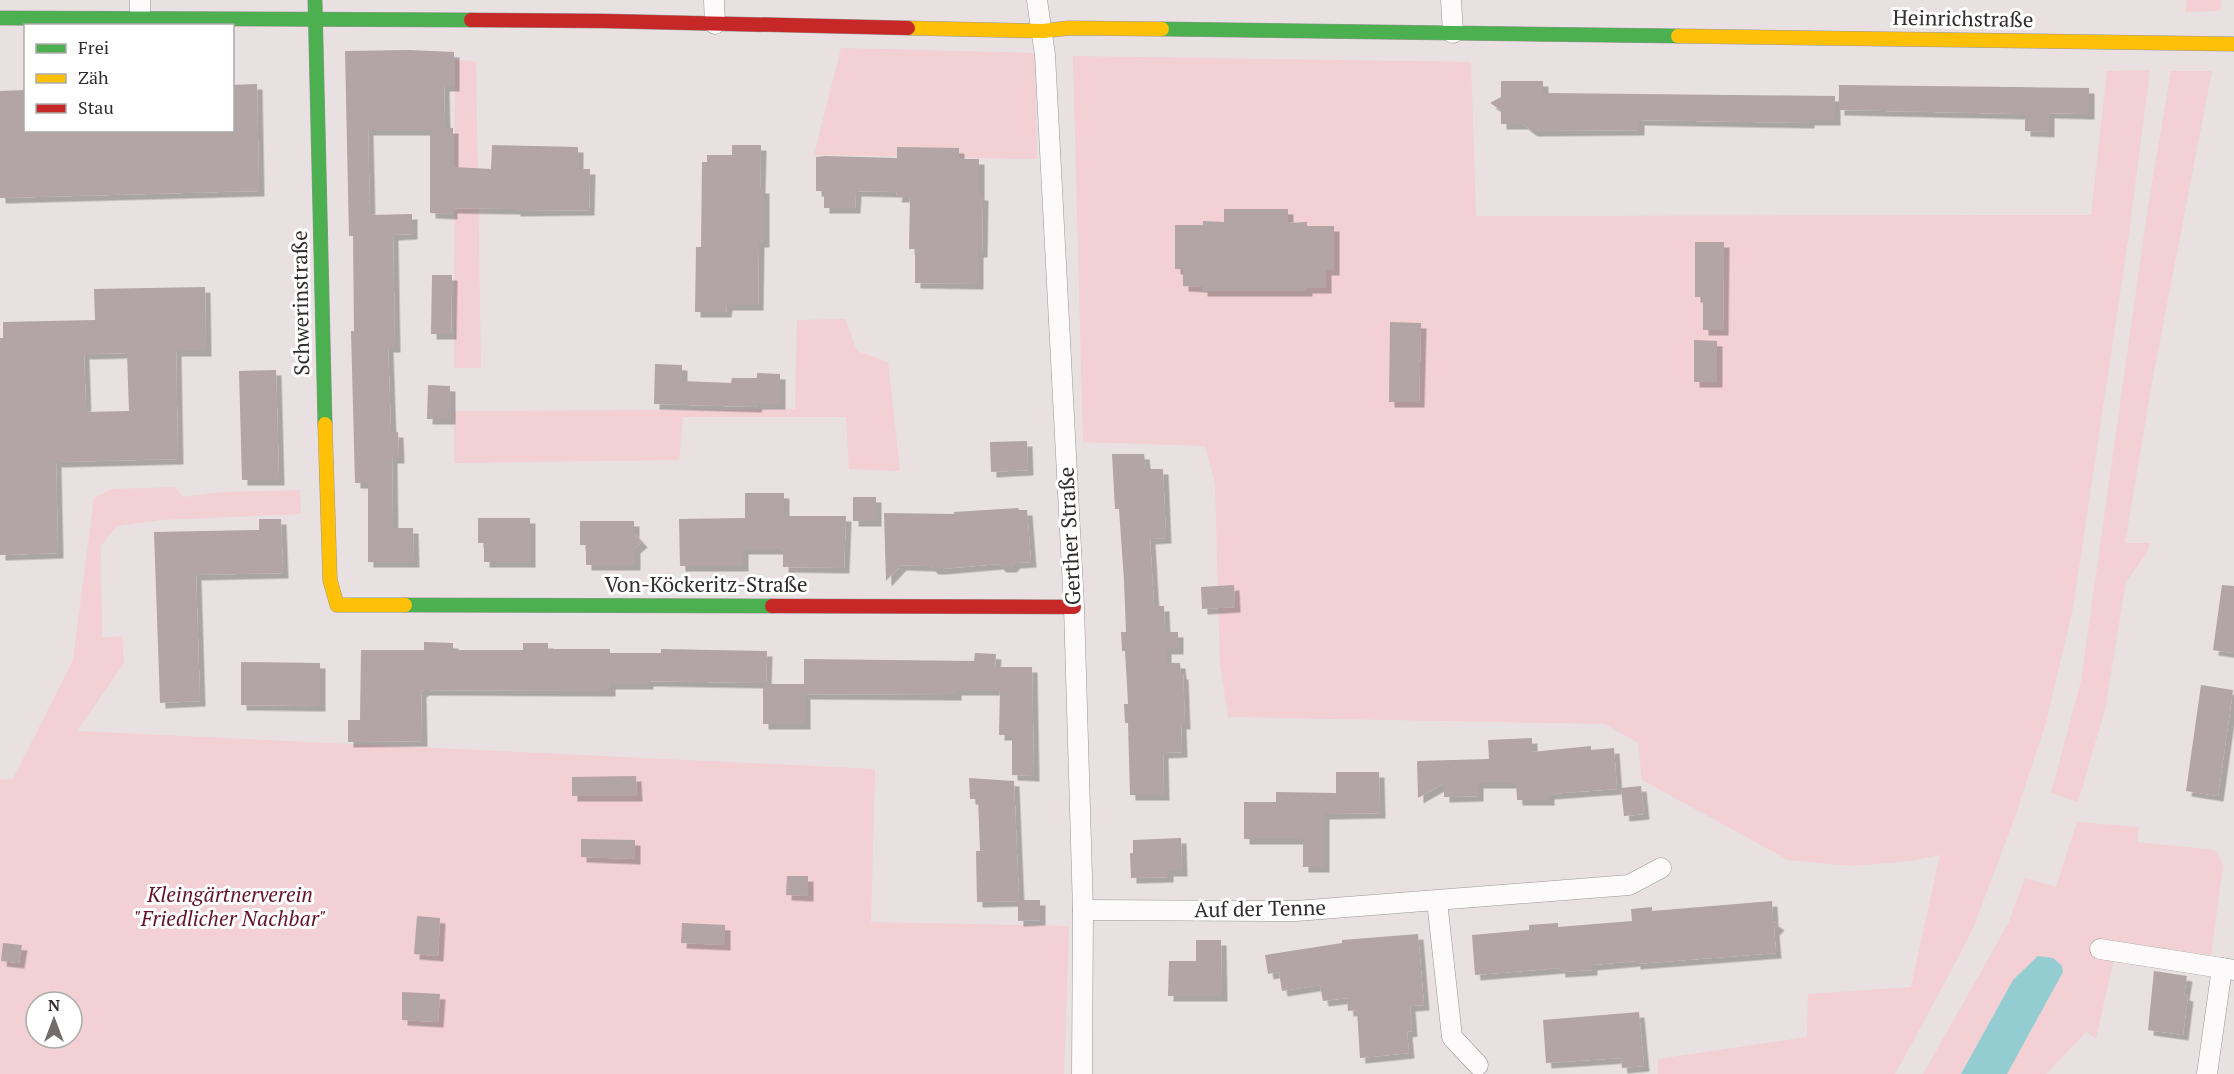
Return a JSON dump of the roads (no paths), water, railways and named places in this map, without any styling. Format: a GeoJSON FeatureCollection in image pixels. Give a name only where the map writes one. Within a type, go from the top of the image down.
{"type":"FeatureCollection","features":[{"type":"Feature","properties":{"kind":"street","name":"Schwerinstraße"},"geometry":{"type":"LineString","coordinates":[[315,0],[330,580],[337,605]]}},
{"type":"Feature","properties":{"kind":"street"},"geometry":{"type":"LineString","coordinates":[[714,0],[715,24]]}},
{"type":"Feature","properties":{"kind":"street","name":"Gerther Straße"},"geometry":{"type":"LineString","coordinates":[[1036,0],[1043,32],[1074,607],[1083,910],[1083,1074]]}},
{"type":"Feature","properties":{"kind":"street"},"geometry":{"type":"LineString","coordinates":[[1451,0],[1453,33]]}},
{"type":"Feature","properties":{"kind":"street","name":"Heinrichstraße"},"geometry":{"type":"LineString","coordinates":[[0,18],[140,9],[316,19],[606,21],[1043,32],[1089,28],[2234,44]]}},
{"type":"Feature","properties":{"kind":"street","name":"Von-Köckeritz-Straße"},"geometry":{"type":"LineString","coordinates":[[337,605],[1074,607]]}},
{"type":"Feature","properties":{"kind":"street","name":"Auf der Tenne"},"geometry":{"type":"LineString","coordinates":[[1083,910],[1296,911],[1437,901],[1629,885],[1661,868]]}},
{"type":"Feature","properties":{"kind":"street"},"geometry":{"type":"LineString","coordinates":[[1437,901],[1452,1038],[1478,1065]]}},
{"type":"Feature","properties":{"kind":"street"},"geometry":{"type":"LineString","coordinates":[[2100,949],[2228,969],[2207,1074]]}},
{"type":"Feature","properties":{"kind":"water"},"geometry":{"type":"Polygon","coordinates":[[[2038,956],[2053,958],[2062,966],[2063,972],[2007,1074],[1961,1074],[2013,980],[2038,956]]]}},
{"type":"Feature","properties":{"kind":"park label","name":"Kleingärtnerverein \"Friedlicher Nachbar\""},"geometry":{"type":"Point","coordinates":[230,907]}}]}
